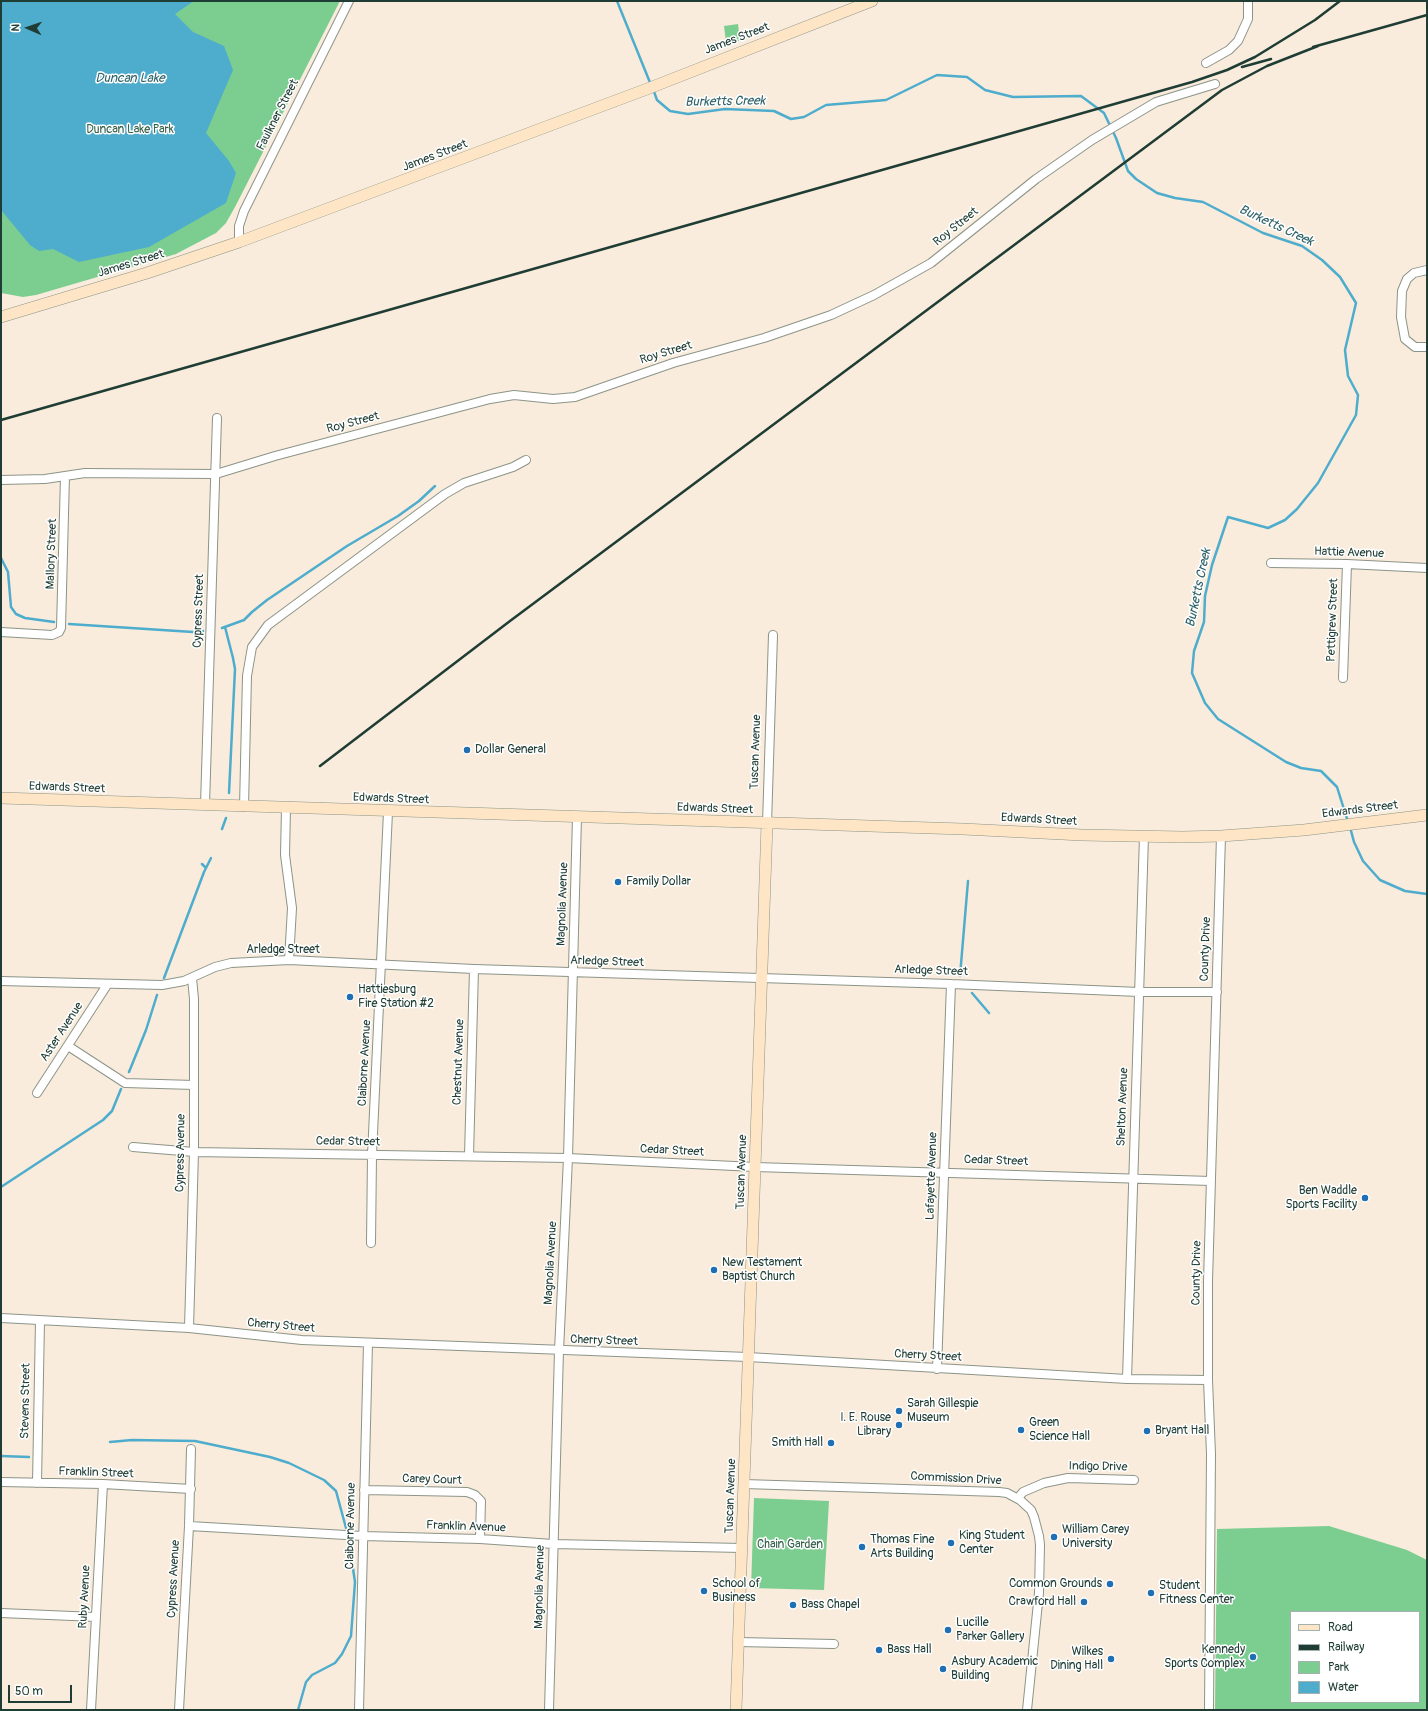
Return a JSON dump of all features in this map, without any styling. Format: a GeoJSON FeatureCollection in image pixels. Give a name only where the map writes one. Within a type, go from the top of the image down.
{"type":"FeatureCollection","features":[{"type":"Feature","properties":{"kind":"main road","name":"James Street"},"geometry":{"type":"LineString","coordinates":[[6,316],[147,273],[239,242],[647,89],[872,1]]}},
{"type":"Feature","properties":{"kind":"main road"},"geometry":{"type":"LineString","coordinates":[[1,308],[6,316]]}},
{"type":"Feature","properties":{"kind":"main road","name":"Edwards Street"},"geometry":{"type":"LineString","coordinates":[[1,798],[1144,836],[1221,836],[1332,827],[1427,815]]}},
{"type":"Feature","properties":{"kind":"main road","name":"Tuscan Avenue"},"geometry":{"type":"LineString","coordinates":[[736,1710],[767,824]]}},
{"type":"Feature","properties":{"kind":"street","name":"Faulkner Street"},"geometry":{"type":"LineString","coordinates":[[239,242],[239,226],[244,211],[349,1]]}},
{"type":"Feature","properties":{"kind":"street"},"geometry":{"type":"LineString","coordinates":[[1206,63],[1229,50],[1238,41],[1248,19],[1248,1]]}},
{"type":"Feature","properties":{"kind":"street","name":"Roy Street"},"geometry":{"type":"LineString","coordinates":[[1,480],[45,479],[85,473],[216,474],[275,456],[490,399],[514,395],[553,398],[574,397],[673,363],[764,338],[831,315],[874,295],[931,263],[1036,179],[1092,140],[1166,99],[1215,84]]}},
{"type":"Feature","properties":{"kind":"street"},"geometry":{"type":"LineString","coordinates":[[1427,270],[1414,273],[1407,279],[1402,291],[1401,318],[1405,339],[1415,347],[1427,347]]}},
{"type":"Feature","properties":{"kind":"street","name":"Cypress Street"},"geometry":{"type":"LineString","coordinates":[[205,805],[217,418]]}},
{"type":"Feature","properties":{"kind":"street"},"geometry":{"type":"LineString","coordinates":[[244,807],[247,676],[252,647],[268,625],[445,494],[464,484],[513,467],[526,460]]}},
{"type":"Feature","properties":{"kind":"street","name":"Mallory Street"},"geometry":{"type":"LineString","coordinates":[[1,632],[52,635],[59,632],[62,622],[66,476]]}},
{"type":"Feature","properties":{"kind":"street","name":"Hattie Avenue"},"geometry":{"type":"LineString","coordinates":[[1271,563],[1347,564],[1427,568]]}},
{"type":"Feature","properties":{"kind":"street","name":"Pettigrew Street"},"geometry":{"type":"LineString","coordinates":[[1343,678],[1347,564]]}},
{"type":"Feature","properties":{"kind":"street","name":"Tuscan Avenue"},"geometry":{"type":"LineString","coordinates":[[767,824],[773,635]]}},
{"type":"Feature","properties":{"kind":"street"},"geometry":{"type":"LineString","coordinates":[[286,808],[284,848],[292,908],[289,960]]}},
{"type":"Feature","properties":{"kind":"street","name":"Claiborne Avenue"},"geometry":{"type":"LineString","coordinates":[[370,1243],[372,1155],[388,812]]}},
{"type":"Feature","properties":{"kind":"street","name":"Magnolia Avenue"},"geometry":{"type":"LineString","coordinates":[[549,1710],[559,1351],[568,1158],[578,817]]}},
{"type":"Feature","properties":{"kind":"street","name":"Shelton Avenue"},"geometry":{"type":"LineString","coordinates":[[1127,1379],[1144,836]]}},
{"type":"Feature","properties":{"kind":"street","name":"County Drive"},"geometry":{"type":"LineString","coordinates":[[1209,1710],[1211,1454],[1208,1380],[1208,1281],[1221,836]]}},
{"type":"Feature","properties":{"kind":"street","name":"Arledge Street"},"geometry":{"type":"LineString","coordinates":[[1,981],[162,985],[177,983],[192,978],[215,967],[231,963],[289,960],[573,973],[951,984],[1139,992],[1216,992]]}},
{"type":"Feature","properties":{"kind":"street","name":"Chestnut Avenue"},"geometry":{"type":"LineString","coordinates":[[469,1156],[474,969]]}},
{"type":"Feature","properties":{"kind":"street","name":"Cypress Avenue"},"geometry":{"type":"LineString","coordinates":[[189,1328],[194,1152],[194,999],[192,978]]}},
{"type":"Feature","properties":{"kind":"street","name":"Aster Avenue"},"geometry":{"type":"LineString","coordinates":[[37,1093],[107,984]]}},
{"type":"Feature","properties":{"kind":"street","name":"Lafayette Avenue"},"geometry":{"type":"LineString","coordinates":[[937,1368],[951,984]]}},
{"type":"Feature","properties":{"kind":"street"},"geometry":{"type":"LineString","coordinates":[[68,1046],[125,1083],[194,1085]]}},
{"type":"Feature","properties":{"kind":"street","name":"Cedar Street"},"geometry":{"type":"LineString","coordinates":[[133,1147],[194,1152],[568,1158],[755,1167],[1133,1177],[1211,1181]]}},
{"type":"Feature","properties":{"kind":"street","name":"Cherry Street"},"geometry":{"type":"LineString","coordinates":[[1,1318],[189,1328],[274,1338],[368,1343],[748,1357],[1127,1379],[1208,1380]]}},
{"type":"Feature","properties":{"kind":"street","name":"Stevens Street"},"geometry":{"type":"LineString","coordinates":[[37,1483],[40,1320]]}},
{"type":"Feature","properties":{"kind":"street","name":"Claiborne Avenue"},"geometry":{"type":"LineString","coordinates":[[359,1710],[368,1343]]}},
{"type":"Feature","properties":{"kind":"street","name":"Cypress Avenue"},"geometry":{"type":"LineString","coordinates":[[178,1710],[189,1526],[191,1449]]}},
{"type":"Feature","properties":{"kind":"street","name":"Indigo Drive"},"geometry":{"type":"LineString","coordinates":[[1018,1498],[1023,1492],[1044,1483],[1068,1478],[1134,1480]]}},
{"type":"Feature","properties":{"kind":"street","name":"Franklin Street"},"geometry":{"type":"LineString","coordinates":[[1,1482],[103,1484],[190,1489]]}},
{"type":"Feature","properties":{"kind":"street","name":"Ruby Avenue"},"geometry":{"type":"LineString","coordinates":[[91,1710],[103,1484]]}},
{"type":"Feature","properties":{"kind":"street","name":"Commission Drive"},"geometry":{"type":"LineString","coordinates":[[744,1484],[999,1492],[1007,1493],[1018,1498]]}},
{"type":"Feature","properties":{"kind":"street","name":"Carey Court"},"geometry":{"type":"LineString","coordinates":[[364,1490],[466,1492],[475,1495],[481,1501],[480,1539]]}},
{"type":"Feature","properties":{"kind":"street"},"geometry":{"type":"LineString","coordinates":[[1018,1498],[1026,1504],[1034,1517],[1040,1545],[1039,1593],[1027,1710]]}},
{"type":"Feature","properties":{"kind":"street","name":"Franklin Avenue"},"geometry":{"type":"LineString","coordinates":[[189,1526],[363,1536],[480,1539],[553,1544],[742,1548]]}},
{"type":"Feature","properties":{"kind":"street"},"geometry":{"type":"LineString","coordinates":[[1,1613],[96,1616]]}},
{"type":"Feature","properties":{"kind":"street"},"geometry":{"type":"LineString","coordinates":[[738,1642],[834,1644]]}},
{"type":"Feature","properties":{"kind":"green space","name":"Duncan Lake"},"geometry":{"type":"Polygon","coordinates":[[[1,1],[340,1],[235,207],[226,223],[216,233],[176,254],[36,295],[23,297],[1,293],[1,1]]]}},
{"type":"Feature","properties":{"kind":"green space"},"geometry":{"type":"Polygon","coordinates":[[[738,24],[740,41],[726,42],[724,26],[738,24]]]}},
{"type":"Feature","properties":{"kind":"green space","name":"Chain Garden"},"geometry":{"type":"Polygon","coordinates":[[[754,1498],[829,1501],[824,1590],[751,1588],[754,1498]]]}},
{"type":"Feature","properties":{"kind":"green space","name":"Kennedy Sports Complex"},"geometry":{"type":"Polygon","coordinates":[[[1329,1526],[1407,1550],[1427,1560],[1427,1710],[1215,1710],[1217,1529],[1329,1526]]]}},
{"type":"Feature","properties":{"kind":"water","name":"Duncan Lake"},"geometry":{"type":"Polygon","coordinates":[[[1,1],[194,1],[175,14],[193,32],[224,46],[233,70],[206,133],[229,161],[236,173],[226,203],[149,247],[79,262],[53,249],[39,251],[30,245],[1,210],[1,1]]]}},
{"type":"Feature","properties":{"kind":"waterway","name":"Burketts Creek"},"geometry":{"type":"LineString","coordinates":[[617,1],[651,85]]}},
{"type":"Feature","properties":{"kind":"waterway","name":"Burketts Creek"},"geometry":{"type":"LineString","coordinates":[[653,89],[657,100],[670,111],[688,114],[725,109],[774,111],[791,119],[804,117],[826,105],[886,100],[937,75],[967,77],[985,90],[1013,97],[1081,96],[1104,113],[1116,138],[1128,171],[1136,179],[1157,193],[1175,198],[1203,202],[1263,233],[1302,246],[1322,260],[1340,277],[1356,303],[1345,350],[1348,376],[1358,395],[1356,415],[1318,483],[1297,509],[1285,520],[1268,528],[1228,517],[1212,565],[1205,596],[1204,622],[1194,651],[1192,673],[1205,703],[1218,719],[1286,762],[1301,768],[1321,771],[1337,787],[1348,822]]}},
{"type":"Feature","properties":{"kind":"waterway"},"geometry":{"type":"LineString","coordinates":[[222,628],[244,620],[267,600],[347,546],[398,516],[419,501],[435,486]]}},
{"type":"Feature","properties":{"kind":"waterway"},"geometry":{"type":"LineString","coordinates":[[1,558],[8,572],[11,607],[16,614],[25,618],[54,622]]}},
{"type":"Feature","properties":{"kind":"waterway"},"geometry":{"type":"LineString","coordinates":[[69,624],[193,632],[203,631]]}},
{"type":"Feature","properties":{"kind":"waterway"},"geometry":{"type":"LineString","coordinates":[[225,627],[235,669],[229,793]]}},
{"type":"Feature","properties":{"kind":"waterway"},"geometry":{"type":"LineString","coordinates":[[222,829],[226,818]]}},
{"type":"Feature","properties":{"kind":"waterway","name":"Burketts Creek"},"geometry":{"type":"LineString","coordinates":[[1350,827],[1354,842],[1363,861],[1380,880],[1405,891],[1427,894]]}},
{"type":"Feature","properties":{"kind":"waterway"},"geometry":{"type":"LineString","coordinates":[[164,978],[204,872],[211,858]]}},
{"type":"Feature","properties":{"kind":"waterway"},"geometry":{"type":"LineString","coordinates":[[202,864],[206,868]]}},
{"type":"Feature","properties":{"kind":"waterway"},"geometry":{"type":"LineString","coordinates":[[960,976],[968,881]]}},
{"type":"Feature","properties":{"kind":"waterway"},"geometry":{"type":"LineString","coordinates":[[972,993],[989,1013]]}},
{"type":"Feature","properties":{"kind":"waterway"},"geometry":{"type":"LineString","coordinates":[[129,1072],[146,1030],[157,995]]}},
{"type":"Feature","properties":{"kind":"waterway"},"geometry":{"type":"LineString","coordinates":[[1,1187],[103,1120],[112,1111],[121,1089]]}},
{"type":"Feature","properties":{"kind":"waterway"},"geometry":{"type":"LineString","coordinates":[[110,1442],[132,1440],[195,1441],[270,1457],[289,1463],[324,1480],[336,1491],[346,1528]]}},
{"type":"Feature","properties":{"kind":"waterway"},"geometry":{"type":"LineString","coordinates":[[1,1456],[29,1457]]}},
{"type":"Feature","properties":{"kind":"waterway"},"geometry":{"type":"LineString","coordinates":[[298,1710],[306,1682],[312,1675],[335,1663],[342,1654],[351,1636],[355,1582],[349,1542]]}},
{"type":"Feature","properties":{"kind":"railway"},"geometry":{"type":"LineString","coordinates":[[1,420],[1192,82],[1227,70],[1255,57],[1315,20],[1340,1]]}},
{"type":"Feature","properties":{"kind":"railway"},"geometry":{"type":"LineString","coordinates":[[1313,47],[1427,15]]}},
{"type":"Feature","properties":{"kind":"railway"},"geometry":{"type":"LineString","coordinates":[[320,766],[510,621],[1222,90],[1267,66],[1318,46]]}},
{"type":"Feature","properties":{"kind":"railway"},"geometry":{"type":"LineString","coordinates":[[1242,67],[1271,59]]}},
{"type":"Feature","properties":{"kind":"place","name":"Dollar General"},"geometry":{"type":"Point","coordinates":[467,750]}},
{"type":"Feature","properties":{"kind":"place","name":"Family Dollar"},"geometry":{"type":"Point","coordinates":[618,882]}},
{"type":"Feature","properties":{"kind":"place","name":"Hattiesburg Fire Station #2"},"geometry":{"type":"Point","coordinates":[350,997]}},
{"type":"Feature","properties":{"kind":"place","name":"Ben Waddle Sports Facility"},"geometry":{"type":"Point","coordinates":[1365,1198]}},
{"type":"Feature","properties":{"kind":"place","name":"New Testament Baptist Church"},"geometry":{"type":"Point","coordinates":[714,1270]}},
{"type":"Feature","properties":{"kind":"place","name":"Sarah Gillespie Museum"},"geometry":{"type":"Point","coordinates":[899,1411]}},
{"type":"Feature","properties":{"kind":"place","name":"I. E. Rouse Library"},"geometry":{"type":"Point","coordinates":[899,1425]}},
{"type":"Feature","properties":{"kind":"place","name":"Green Science Hall"},"geometry":{"type":"Point","coordinates":[1021,1430]}},
{"type":"Feature","properties":{"kind":"place","name":"Bryant Hall"},"geometry":{"type":"Point","coordinates":[1147,1431]}},
{"type":"Feature","properties":{"kind":"place","name":"Smith Hall"},"geometry":{"type":"Point","coordinates":[831,1443]}},
{"type":"Feature","properties":{"kind":"place","name":"William Carey University"},"geometry":{"type":"Point","coordinates":[1054,1537]}},
{"type":"Feature","properties":{"kind":"place","name":"King Student Center"},"geometry":{"type":"Point","coordinates":[951,1543]}},
{"type":"Feature","properties":{"kind":"place","name":"Thomas Fine Arts Building"},"geometry":{"type":"Point","coordinates":[862,1547]}},
{"type":"Feature","properties":{"kind":"place","name":"Common Grounds"},"geometry":{"type":"Point","coordinates":[1110,1584]}},
{"type":"Feature","properties":{"kind":"place","name":"School of Business"},"geometry":{"type":"Point","coordinates":[704,1591]}},
{"type":"Feature","properties":{"kind":"place","name":"Student Fitness Center"},"geometry":{"type":"Point","coordinates":[1151,1593]}},
{"type":"Feature","properties":{"kind":"place","name":"Crawford Hall"},"geometry":{"type":"Point","coordinates":[1084,1602]}},
{"type":"Feature","properties":{"kind":"place","name":"Bass Chapel"},"geometry":{"type":"Point","coordinates":[793,1605]}},
{"type":"Feature","properties":{"kind":"place","name":"Lucille Parker Gallery"},"geometry":{"type":"Point","coordinates":[948,1630]}},
{"type":"Feature","properties":{"kind":"place","name":"Bass Hall"},"geometry":{"type":"Point","coordinates":[879,1650]}},
{"type":"Feature","properties":{"kind":"place","name":"Kennedy Sports Complex"},"geometry":{"type":"Point","coordinates":[1253,1657]}},
{"type":"Feature","properties":{"kind":"place","name":"Wilkes Dining Hall"},"geometry":{"type":"Point","coordinates":[1111,1659]}},
{"type":"Feature","properties":{"kind":"place","name":"Asbury Academic Building"},"geometry":{"type":"Point","coordinates":[943,1669]}},
{"type":"Feature","properties":{"kind":"park label","name":"Duncan Lake Park"},"geometry":{"type":"Point","coordinates":[130,130]}}]}
